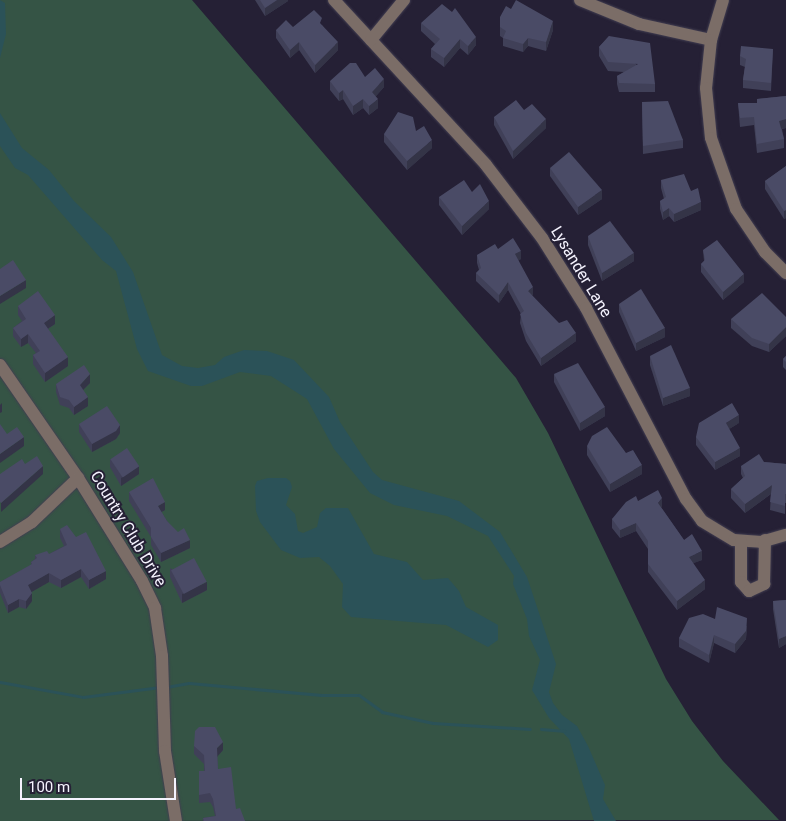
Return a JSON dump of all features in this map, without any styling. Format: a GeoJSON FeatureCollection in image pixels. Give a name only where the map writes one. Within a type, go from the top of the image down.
{"type":"FeatureCollection","features":[{"type":"Feature","properties":{"kind":"street","name":"Lysander Lane"},"geometry":{"type":"LineString","coordinates":[[334,0],[486,165],[542,238],[586,308],[686,499],[702,521],[734,540],[765,540],[786,534]]}},
{"type":"Feature","properties":{"kind":"street"},"geometry":{"type":"LineString","coordinates":[[371,40],[404,0]]}},
{"type":"Feature","properties":{"kind":"street"},"geometry":{"type":"LineString","coordinates":[[580,0],[639,24],[711,40]]}},
{"type":"Feature","properties":{"kind":"street"},"geometry":{"type":"LineString","coordinates":[[723,0],[711,40],[706,88],[711,138],[736,209],[784,268]]}},
{"type":"Feature","properties":{"kind":"street","name":"Country Club Drive"},"geometry":{"type":"LineString","coordinates":[[0,365],[78,478],[142,581],[156,608],[163,670],[166,757],[176,821]]}},
{"type":"Feature","properties":{"kind":"street"},"geometry":{"type":"LineString","coordinates":[[0,542],[32,522],[78,478]]}},
{"type":"Feature","properties":{"kind":"street"},"geometry":{"type":"LineString","coordinates":[[741,541],[741,582],[749,591],[764,584],[765,540]]}},
{"type":"Feature","properties":{"kind":"shaded area"},"geometry":{"type":"Polygon","coordinates":[[[0,0],[192,0],[516,378],[548,433],[666,679],[692,721],[723,761],[779,820],[0,821],[0,0]]]}},
{"type":"Feature","properties":{"kind":"shaded area"},"geometry":{"type":"Polygon","coordinates":[[[0,0],[5,3],[6,34],[0,58],[0,0]]]}},
{"type":"Feature","properties":{"kind":"shaded area"},"geometry":{"type":"Polygon","coordinates":[[[0,113],[22,148],[49,170],[74,201],[111,237],[133,272],[162,355],[182,366],[198,368],[215,365],[224,357],[244,350],[267,351],[294,360],[329,397],[340,422],[373,472],[382,480],[459,501],[500,532],[527,577],[556,664],[549,692],[553,703],[562,715],[577,726],[588,746],[605,785],[603,799],[616,821],[594,821],[569,739],[549,718],[532,690],[540,660],[529,636],[527,619],[513,584],[514,576],[488,536],[447,516],[394,505],[370,493],[334,449],[307,399],[271,376],[240,372],[202,386],[191,386],[148,371],[137,349],[116,271],[102,260],[28,175],[15,168],[0,146],[0,113]]]}},
{"type":"Feature","properties":{"kind":"shaded area"},"geometry":{"type":"Polygon","coordinates":[[[268,478],[286,478],[290,481],[292,487],[286,505],[295,514],[298,531],[303,533],[317,527],[320,513],[326,508],[348,508],[374,554],[407,562],[423,580],[448,578],[459,591],[466,607],[498,625],[498,640],[488,647],[446,625],[351,617],[342,607],[343,584],[330,566],[319,557],[300,558],[281,550],[260,522],[256,511],[255,486],[257,481],[268,478]]]}},
{"type":"Feature","properties":{"kind":"building"},"geometry":{"type":"Polygon","coordinates":[[[260,0],[277,0],[265,8],[260,0]]]}},
{"type":"Feature","properties":{"kind":"building"},"geometry":{"type":"Polygon","coordinates":[[[516,0],[553,21],[546,42],[528,38],[523,44],[503,38],[506,31],[500,27],[500,17],[506,6],[511,9],[516,0]]]}},
{"type":"Feature","properties":{"kind":"building"},"geometry":{"type":"Polygon","coordinates":[[[442,4],[452,12],[455,8],[476,37],[468,46],[460,39],[444,58],[431,49],[440,39],[421,23],[442,4]]]}},
{"type":"Feature","properties":{"kind":"building"},"geometry":{"type":"Polygon","coordinates":[[[314,10],[322,18],[320,23],[338,42],[315,65],[299,42],[290,50],[276,30],[286,20],[293,27],[314,10]]]}},
{"type":"Feature","properties":{"kind":"building"},"geometry":{"type":"Polygon","coordinates":[[[609,36],[650,43],[655,84],[619,83],[617,76],[638,64],[608,62],[599,47],[609,36]]]}},
{"type":"Feature","properties":{"kind":"building"},"geometry":{"type":"Polygon","coordinates":[[[741,46],[773,49],[771,83],[743,80],[746,59],[740,56],[741,46]]]}},
{"type":"Feature","properties":{"kind":"building"},"geometry":{"type":"Polygon","coordinates":[[[350,63],[356,63],[365,77],[375,68],[384,79],[372,92],[378,99],[369,106],[363,99],[353,106],[343,90],[339,93],[330,81],[350,63]]]}},
{"type":"Feature","properties":{"kind":"building"},"geometry":{"type":"Polygon","coordinates":[[[786,96],[786,119],[779,121],[784,139],[757,144],[754,117],[740,118],[738,103],[757,103],[757,99],[786,96]]]}},
{"type":"Feature","properties":{"kind":"building"},"geometry":{"type":"Polygon","coordinates":[[[516,100],[524,110],[532,104],[546,119],[513,151],[494,117],[516,100]]]}},
{"type":"Feature","properties":{"kind":"building"},"geometry":{"type":"Polygon","coordinates":[[[668,101],[683,140],[643,146],[642,102],[668,101]]]}},
{"type":"Feature","properties":{"kind":"building"},"geometry":{"type":"Polygon","coordinates":[[[398,112],[413,117],[416,131],[424,126],[432,140],[407,161],[384,134],[398,112]]]}},
{"type":"Feature","properties":{"kind":"building"},"geometry":{"type":"Polygon","coordinates":[[[569,152],[602,190],[578,207],[550,168],[569,152]]]}},
{"type":"Feature","properties":{"kind":"building"},"geometry":{"type":"Polygon","coordinates":[[[786,166],[786,210],[784,211],[765,181],[786,166]]]}},
{"type":"Feature","properties":{"kind":"building"},"geometry":{"type":"Polygon","coordinates":[[[684,174],[691,191],[698,188],[701,202],[674,214],[669,208],[663,212],[660,201],[666,197],[661,180],[684,174]]]}},
{"type":"Feature","properties":{"kind":"building"},"geometry":{"type":"Polygon","coordinates":[[[464,180],[472,192],[480,184],[489,201],[462,226],[439,197],[464,180]]]}},
{"type":"Feature","properties":{"kind":"building"},"geometry":{"type":"Polygon","coordinates":[[[610,221],[634,253],[602,273],[588,236],[610,221]]]}},
{"type":"Feature","properties":{"kind":"building"},"geometry":{"type":"Polygon","coordinates":[[[513,238],[521,251],[515,254],[533,287],[528,291],[559,323],[567,320],[576,333],[541,358],[526,333],[520,314],[524,311],[508,282],[499,295],[476,273],[481,268],[477,255],[495,244],[498,249],[513,238]]]}},
{"type":"Feature","properties":{"kind":"building"},"geometry":{"type":"Polygon","coordinates":[[[717,240],[744,274],[723,292],[701,264],[705,260],[703,250],[717,240]]]}},
{"type":"Feature","properties":{"kind":"building"},"geometry":{"type":"Polygon","coordinates":[[[13,260],[26,280],[0,296],[0,269],[13,260]]]}},
{"type":"Feature","properties":{"kind":"building"},"geometry":{"type":"Polygon","coordinates":[[[641,289],[665,328],[636,343],[619,304],[641,289]]]}},
{"type":"Feature","properties":{"kind":"building"},"geometry":{"type":"Polygon","coordinates":[[[38,291],[55,315],[44,323],[68,357],[45,373],[33,355],[40,351],[28,334],[21,339],[13,328],[26,319],[18,306],[38,291]]]}},
{"type":"Feature","properties":{"kind":"building"},"geometry":{"type":"Polygon","coordinates":[[[762,293],[786,317],[786,327],[769,344],[752,338],[731,319],[762,293]]]}},
{"type":"Feature","properties":{"kind":"building"},"geometry":{"type":"Polygon","coordinates":[[[671,345],[690,388],[663,398],[650,356],[671,345]]]}},
{"type":"Feature","properties":{"kind":"building"},"geometry":{"type":"Polygon","coordinates":[[[578,363],[605,407],[580,423],[554,374],[578,363]]]}},
{"type":"Feature","properties":{"kind":"building"},"geometry":{"type":"Polygon","coordinates":[[[84,365],[90,374],[80,385],[88,397],[74,407],[69,400],[60,397],[56,384],[84,365]]]}},
{"type":"Feature","properties":{"kind":"building"},"geometry":{"type":"Polygon","coordinates":[[[732,403],[739,415],[726,423],[740,448],[715,462],[696,437],[699,423],[732,403]]]}},
{"type":"Feature","properties":{"kind":"building"},"geometry":{"type":"Polygon","coordinates":[[[107,406],[120,425],[116,431],[92,444],[79,424],[107,406]]]}},
{"type":"Feature","properties":{"kind":"building"},"geometry":{"type":"Polygon","coordinates":[[[0,424],[7,434],[17,427],[24,437],[0,454],[0,424]]]}},
{"type":"Feature","properties":{"kind":"building"},"geometry":{"type":"Polygon","coordinates":[[[607,427],[626,453],[633,450],[642,465],[610,484],[587,446],[592,436],[607,427]]]}},
{"type":"Feature","properties":{"kind":"building"},"geometry":{"type":"Polygon","coordinates":[[[127,448],[139,466],[123,477],[110,459],[127,448]]]}},
{"type":"Feature","properties":{"kind":"building"},"geometry":{"type":"Polygon","coordinates":[[[759,454],[764,462],[786,464],[785,506],[770,502],[772,485],[745,504],[731,489],[745,476],[741,466],[759,454]]]}},
{"type":"Feature","properties":{"kind":"building"},"geometry":{"type":"Polygon","coordinates":[[[37,456],[43,466],[1,503],[0,474],[22,459],[25,464],[37,456]]]}},
{"type":"Feature","properties":{"kind":"building"},"geometry":{"type":"Polygon","coordinates":[[[153,478],[165,502],[158,506],[167,521],[178,532],[184,528],[190,540],[161,553],[151,537],[151,528],[129,492],[153,478]]]}},
{"type":"Feature","properties":{"kind":"building"},"geometry":{"type":"Polygon","coordinates":[[[658,490],[662,498],[658,503],[684,540],[692,534],[702,551],[689,557],[705,580],[677,601],[648,564],[648,541],[636,523],[620,530],[612,519],[626,502],[636,496],[638,501],[658,490]]]}},
{"type":"Feature","properties":{"kind":"building"},"geometry":{"type":"Polygon","coordinates":[[[67,525],[76,537],[86,532],[106,571],[89,580],[81,569],[61,580],[49,573],[28,585],[32,593],[26,601],[19,599],[8,605],[0,582],[32,564],[31,562],[37,558],[35,555],[47,551],[49,554],[67,545],[60,529],[67,525]]]}},
{"type":"Feature","properties":{"kind":"building"},"geometry":{"type":"Polygon","coordinates":[[[194,558],[207,582],[184,594],[171,570],[194,558]]]}},
{"type":"Feature","properties":{"kind":"building"},"geometry":{"type":"Polygon","coordinates":[[[786,600],[786,636],[779,639],[773,601],[786,600]]]}},
{"type":"Feature","properties":{"kind":"building"},"geometry":{"type":"Polygon","coordinates":[[[717,607],[747,618],[746,631],[735,644],[714,635],[709,655],[679,638],[689,618],[703,614],[715,619],[717,607]]]}},
{"type":"Feature","properties":{"kind":"building"},"geometry":{"type":"Polygon","coordinates":[[[199,727],[215,727],[223,742],[217,748],[218,769],[231,767],[236,809],[240,808],[245,821],[204,821],[203,818],[216,816],[210,793],[199,795],[199,771],[205,771],[204,755],[194,746],[195,731],[199,727]]]}},
{"type":"Feature","properties":{"kind":"waterway"},"geometry":{"type":"LineString","coordinates":[[0,682],[83,697],[160,687]]}},
{"type":"Feature","properties":{"kind":"waterway"},"geometry":{"type":"LineString","coordinates":[[166,687],[189,683],[321,695],[359,695],[382,712],[433,723],[530,729]]}},
{"type":"Feature","properties":{"kind":"waterway"},"geometry":{"type":"LineString","coordinates":[[541,729],[565,731]]}}]}
